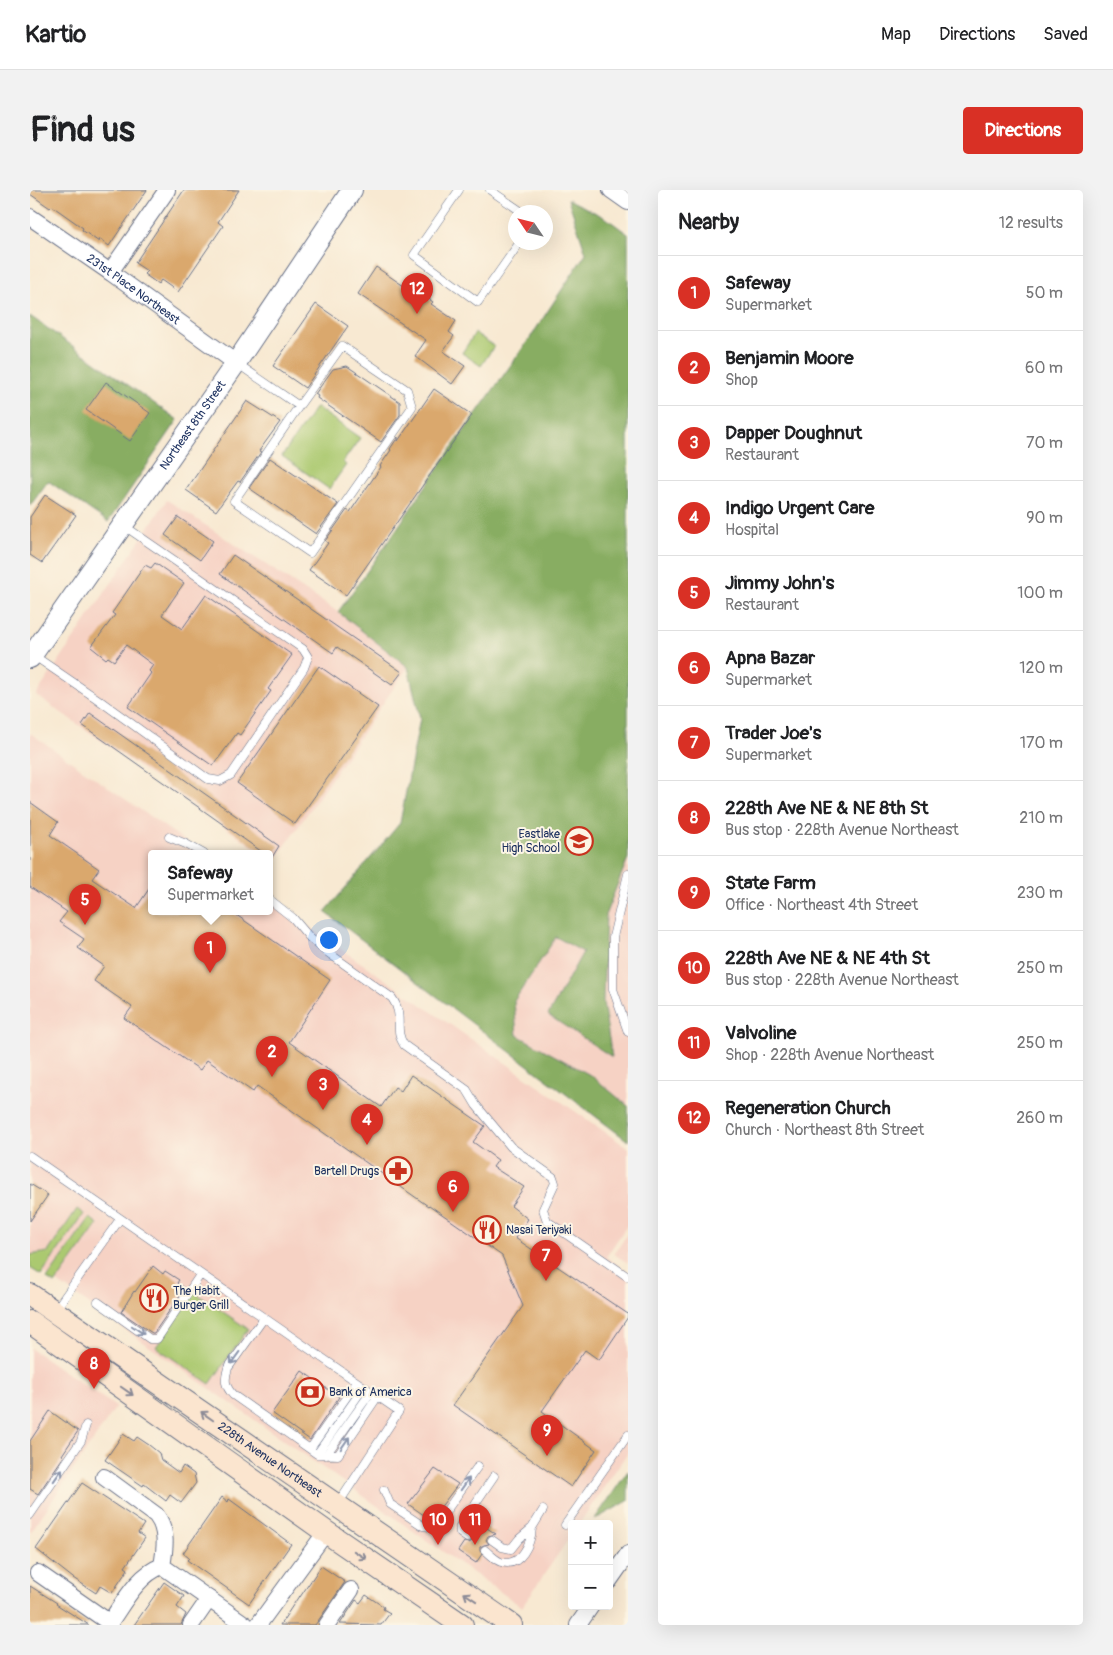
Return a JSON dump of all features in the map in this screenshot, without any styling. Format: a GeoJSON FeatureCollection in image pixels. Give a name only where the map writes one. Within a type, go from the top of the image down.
{"type":"FeatureCollection","features":[{"type":"Feature","properties":{"kind":"main road","name":"228th Avenue Northeast"},"geometry":{"type":"LineString","coordinates":[[30,1295],[511,1625]]}},
{"type":"Feature","properties":{"kind":"main road"},"geometry":{"type":"LineString","coordinates":[[30,1307],[38,1310],[54,1311]]}},
{"type":"Feature","properties":{"kind":"main road","name":"228th Avenue Northeast"},"geometry":{"type":"LineString","coordinates":[[34,1325],[326,1532],[462,1625]]}},
{"type":"Feature","properties":{"kind":"main road"},"geometry":{"type":"LineString","coordinates":[[34,1325],[49,1325],[97,1351],[118,1355]]}},
{"type":"Feature","properties":{"kind":"main road"},"geometry":{"type":"LineString","coordinates":[[252,1479],[293,1495],[317,1512],[326,1514],[337,1506]]}},
{"type":"Feature","properties":{"kind":"street"},"geometry":{"type":"LineString","coordinates":[[110,272],[167,190]]}},
{"type":"Feature","properties":{"kind":"street","name":"Northeast 8th Street"},"geometry":{"type":"LineString","coordinates":[[31,656],[236,363],[352,190]]}},
{"type":"Feature","properties":{"kind":"street"},"geometry":{"type":"LineString","coordinates":[[611,190],[628,202]]}},
{"type":"Feature","properties":{"kind":"street","name":"231st Place Northeast"},"geometry":{"type":"LineString","coordinates":[[30,217],[236,363]]}},
{"type":"Feature","properties":{"kind":"street"},"geometry":{"type":"LineString","coordinates":[[104,1477],[156,1515],[161,1521],[164,1528],[165,1548],[162,1566]]}},
{"type":"Feature","properties":{"kind":"street"},"geometry":{"type":"LineString","coordinates":[[258,1625],[326,1532]]}},
{"type":"Feature","properties":{"kind":"street"},"geometry":{"type":"LineString","coordinates":[[613,1575],[628,1554]]}},
{"type":"Feature","properties":{"kind":"street"},"geometry":{"type":"LineString","coordinates":[[162,1566],[246,1625]]}},
{"type":"Feature","properties":{"kind":"street"},"geometry":{"type":"LineString","coordinates":[[38,1573],[109,1624],[139,1582],[152,1570],[162,1566]]}},
{"type":"Feature","properties":{"kind":"street"},"geometry":{"type":"LineString","coordinates":[[327,1625],[351,1590]]}},
{"type":"Feature","properties":{"kind":"street"},"geometry":{"type":"LineString","coordinates":[[191,1625],[209,1599]]}},
{"type":"Feature","properties":{"kind":"street"},"geometry":{"type":"LineString","coordinates":[[578,1625],[588,1610]]}},
{"type":"Feature","properties":{"kind":"lane"},"geometry":{"type":"LineString","coordinates":[[458,190],[414,255],[478,302],[514,250]]}},
{"type":"Feature","properties":{"kind":"lane"},"geometry":{"type":"LineString","coordinates":[[490,190],[512,205]]}},
{"type":"Feature","properties":{"kind":"lane"},"geometry":{"type":"LineString","coordinates":[[342,346],[407,390],[412,407],[310,553],[234,501],[299,406],[342,346]]}},
{"type":"Feature","properties":{"kind":"lane"},"geometry":{"type":"LineString","coordinates":[[236,363],[299,406]]}},
{"type":"Feature","properties":{"kind":"lane"},"geometry":{"type":"LineString","coordinates":[[31,656],[96,698],[208,779],[220,781],[231,775],[304,668],[308,657],[303,648],[123,525]]}},
{"type":"Feature","properties":{"kind":"lane"},"geometry":{"type":"LineString","coordinates":[[168,837],[197,850]]}},
{"type":"Feature","properties":{"kind":"lane"},"geometry":{"type":"LineString","coordinates":[[628,874],[613,937],[614,989],[628,1032]]}},
{"type":"Feature","properties":{"kind":"lane"},"geometry":{"type":"LineString","coordinates":[[273,902],[293,918],[310,938],[324,950],[392,998],[398,1006],[399,1038],[404,1045],[467,1090],[476,1105],[511,1147],[553,1177],[555,1183],[543,1208],[547,1221],[628,1276]]}},
{"type":"Feature","properties":{"kind":"lane"},"geometry":{"type":"LineString","coordinates":[[30,1156],[399,1411],[337,1506]]}},
{"type":"Feature","properties":{"kind":"lane"},"geometry":{"type":"LineString","coordinates":[[54,1311],[120,1219]]}},
{"type":"Feature","properties":{"kind":"lane"},"geometry":{"type":"LineString","coordinates":[[98,1302],[150,1339],[157,1339],[200,1275]]}},
{"type":"Feature","properties":{"kind":"lane"},"geometry":{"type":"LineString","coordinates":[[264,1318],[228,1368],[225,1377],[227,1388],[233,1395],[317,1454],[338,1455],[378,1396]]}},
{"type":"Feature","properties":{"kind":"lane"},"geometry":{"type":"LineString","coordinates":[[310,1449],[357,1382]]}},
{"type":"Feature","properties":{"kind":"lane"},"geometry":{"type":"LineString","coordinates":[[317,1454],[368,1389]]}},
{"type":"Feature","properties":{"kind":"lane"},"geometry":{"type":"LineString","coordinates":[[326,1455],[368,1389]]}},
{"type":"Feature","properties":{"kind":"lane"},"geometry":{"type":"LineString","coordinates":[[30,1515],[81,1441],[86,1424]]}},
{"type":"Feature","properties":{"kind":"lane"},"geometry":{"type":"LineString","coordinates":[[565,1525],[628,1435]]}},
{"type":"Feature","properties":{"kind":"lane"},"geometry":{"type":"LineString","coordinates":[[384,1490],[390,1504],[423,1526],[430,1528],[437,1524],[478,1466]]}},
{"type":"Feature","properties":{"kind":"lane"},"geometry":{"type":"LineString","coordinates":[[467,1538],[461,1534],[460,1528],[494,1476]]}},
{"type":"Feature","properties":{"kind":"lane"},"geometry":{"type":"LineString","coordinates":[[492,1540],[502,1547],[511,1549],[532,1528],[543,1510]]}},
{"type":"Feature","properties":{"kind":"lane"},"geometry":{"type":"LineString","coordinates":[[467,1516],[466,1521],[474,1528]]}},
{"type":"Feature","properties":{"kind":"lane"},"geometry":{"type":"LineString","coordinates":[[485,1550],[500,1561],[507,1563],[515,1561],[526,1549],[530,1541],[532,1528]]}},
{"type":"Feature","properties":{"kind":"shaded area"},"geometry":{"type":"Polygon","coordinates":[[[167,500],[338,612],[408,667],[274,862],[273,850],[257,850],[36,695],[167,500]]]}},
{"type":"Feature","properties":{"kind":"shaded area","name":"Eastlake High School"},"geometry":{"type":"Polygon","coordinates":[[[628,694],[628,1121],[433,987],[628,694]]]}},
{"type":"Feature","properties":{"kind":"shaded area"},"geometry":{"type":"Polygon","coordinates":[[[30,733],[198,850],[148,850],[148,915],[273,915],[273,902],[628,1148],[628,1224],[606,1257],[628,1272],[628,1452],[582,1520],[568,1520],[568,1540],[522,1607],[30,1263],[30,733]]]}},
{"type":"Feature","properties":{"kind":"shaded area"},"geometry":{"type":"Polygon","coordinates":[[[628,1233],[628,1263],[614,1254],[628,1233]]]}},
{"type":"Feature","properties":{"kind":"shaded area"},"geometry":{"type":"Polygon","coordinates":[[[30,1348],[116,1407],[30,1533],[30,1348]]]}},
{"type":"Feature","properties":{"kind":"green space"},"geometry":{"type":"Polygon","coordinates":[[[568,199],[606,218],[628,234],[628,858],[606,913],[603,1002],[612,1057],[548,1015],[583,952],[556,937],[514,1001],[517,1035],[592,1076],[628,1106],[628,1141],[325,912],[400,823],[420,718],[408,667],[338,612],[530,338],[586,253],[568,199]]]}},
{"type":"Feature","properties":{"kind":"green space"},"geometry":{"type":"Polygon","coordinates":[[[30,316],[178,420],[108,522],[48,481],[30,506],[30,316]]]}},
{"type":"Feature","properties":{"kind":"green space"},"geometry":{"type":"Polygon","coordinates":[[[475,333],[494,346],[481,366],[462,353],[475,333]]]}},
{"type":"Feature","properties":{"kind":"green space"},"geometry":{"type":"Polygon","coordinates":[[[316,407],[360,438],[343,462],[346,465],[329,489],[282,456],[316,407]]]}},
{"type":"Feature","properties":{"kind":"green space"},"geometry":{"type":"Polygon","coordinates":[[[77,1209],[84,1214],[41,1275],[30,1268],[30,1255],[48,1252],[77,1209]]]}},
{"type":"Feature","properties":{"kind":"green space"},"geometry":{"type":"Polygon","coordinates":[[[90,1218],[98,1224],[55,1284],[47,1279],[90,1218]]]}},
{"type":"Feature","properties":{"kind":"green space"},"geometry":{"type":"Polygon","coordinates":[[[194,1292],[248,1329],[210,1384],[156,1347],[194,1292]]]}},
{"type":"Feature","properties":{"kind":"green space"},"geometry":{"type":"Polygon","coordinates":[[[628,1471],[628,1501],[594,1520],[628,1471]]]}},
{"type":"Feature","properties":{"kind":"building"},"geometry":{"type":"Polygon","coordinates":[[[30,190],[147,190],[109,246],[100,239],[99,242],[52,206],[50,208],[30,194],[30,190]]]}},
{"type":"Feature","properties":{"kind":"building"},"geometry":{"type":"Polygon","coordinates":[[[184,190],[239,190],[218,222],[223,226],[178,292],[161,280],[158,284],[144,274],[147,271],[135,263],[184,190]]]}},
{"type":"Feature","properties":{"kind":"building"},"geometry":{"type":"Polygon","coordinates":[[[376,267],[420,297],[422,294],[433,302],[431,304],[456,321],[449,332],[454,336],[443,351],[465,366],[452,384],[415,356],[426,340],[358,294],[376,267]]]}},
{"type":"Feature","properties":{"kind":"building"},"geometry":{"type":"Polygon","coordinates":[[[316,304],[348,326],[305,388],[273,366],[316,304]]]}},
{"type":"Feature","properties":{"kind":"building"},"geometry":{"type":"Polygon","coordinates":[[[347,366],[400,402],[400,415],[381,442],[317,398],[318,396],[315,394],[333,369],[347,366]]]}},
{"type":"Feature","properties":{"kind":"building"},"geometry":{"type":"Polygon","coordinates":[[[106,382],[150,413],[130,441],[86,410],[106,382]]]}},
{"type":"Feature","properties":{"kind":"building"},"geometry":{"type":"Polygon","coordinates":[[[434,389],[472,415],[346,595],[309,570],[328,543],[325,541],[347,510],[350,512],[381,467],[398,437],[398,441],[434,389]]]}},
{"type":"Feature","properties":{"kind":"building"},"geometry":{"type":"Polygon","coordinates":[[[247,401],[280,422],[240,482],[238,481],[216,511],[186,490],[247,401]]]}},
{"type":"Feature","properties":{"kind":"building"},"geometry":{"type":"Polygon","coordinates":[[[270,458],[338,504],[316,534],[249,488],[270,458]]]}},
{"type":"Feature","properties":{"kind":"building"},"geometry":{"type":"Polygon","coordinates":[[[45,495],[76,515],[42,563],[30,555],[30,517],[45,495]]]}},
{"type":"Feature","properties":{"kind":"building"},"geometry":{"type":"Polygon","coordinates":[[[178,517],[213,541],[200,560],[165,535],[178,517]]]}},
{"type":"Feature","properties":{"kind":"building"},"geometry":{"type":"Polygon","coordinates":[[[233,555],[402,672],[392,685],[337,647],[333,653],[220,574],[233,555]]]}},
{"type":"Feature","properties":{"kind":"building"},"geometry":{"type":"Polygon","coordinates":[[[155,563],[184,583],[162,615],[182,629],[206,595],[292,655],[268,689],[271,691],[240,735],[237,733],[213,766],[128,707],[151,673],[149,671],[153,665],[126,645],[114,661],[108,657],[106,659],[91,647],[115,615],[112,613],[145,565],[151,568],[155,563]]]}},
{"type":"Feature","properties":{"kind":"building"},"geometry":{"type":"Polygon","coordinates":[[[319,666],[378,707],[295,824],[237,783],[319,666]]]}},
{"type":"Feature","properties":{"kind":"building"},"geometry":{"type":"Polygon","coordinates":[[[90,713],[279,846],[273,856],[273,850],[259,850],[82,725],[90,713]]]}},
{"type":"Feature","properties":{"kind":"building"},"geometry":{"type":"Polygon","coordinates":[[[30,802],[58,822],[50,835],[99,869],[92,879],[136,908],[148,890],[148,915],[236,915],[330,980],[289,1042],[381,1107],[395,1087],[401,1091],[411,1075],[485,1126],[473,1142],[498,1160],[493,1167],[524,1187],[511,1206],[528,1219],[515,1238],[628,1314],[628,1317],[599,1360],[585,1350],[542,1411],[596,1450],[571,1487],[453,1405],[523,1306],[502,1256],[257,1086],[253,1092],[207,1060],[200,1070],[124,1018],[132,1007],[94,981],[104,966],[78,948],[84,939],[59,922],[67,912],[30,887],[30,802]]]}},
{"type":"Feature","properties":{"kind":"building"},"geometry":{"type":"Polygon","coordinates":[[[30,1184],[48,1195],[30,1221],[30,1184]]]}},
{"type":"Feature","properties":{"kind":"building","name":"The Habit Burger Grill"},"geometry":{"type":"Polygon","coordinates":[[[153,1266],[163,1274],[165,1271],[179,1280],[177,1283],[185,1288],[154,1333],[152,1333],[121,1312],[153,1266]]]}},
{"type":"Feature","properties":{"kind":"building","name":"Bank of America"},"geometry":{"type":"Polygon","coordinates":[[[302,1371],[339,1397],[310,1440],[272,1413],[302,1371]]]}},
{"type":"Feature","properties":{"kind":"building"},"geometry":{"type":"Polygon","coordinates":[[[50,1411],[78,1431],[62,1455],[64,1456],[38,1494],[30,1489],[30,1441],[50,1411]]]}},
{"type":"Feature","properties":{"kind":"building"},"geometry":{"type":"Polygon","coordinates":[[[123,1434],[134,1441],[137,1437],[149,1445],[159,1453],[161,1460],[179,1473],[183,1466],[194,1474],[196,1483],[181,1503],[170,1495],[166,1501],[144,1484],[143,1486],[105,1460],[123,1434]]]}},
{"type":"Feature","properties":{"kind":"building"},"geometry":{"type":"Polygon","coordinates":[[[435,1469],[458,1484],[431,1520],[408,1504],[435,1469]]]}},
{"type":"Feature","properties":{"kind":"building"},"geometry":{"type":"Polygon","coordinates":[[[82,1483],[144,1524],[138,1533],[145,1538],[125,1567],[128,1569],[112,1593],[100,1586],[96,1593],[73,1578],[36,1549],[82,1483]]]}},
{"type":"Feature","properties":{"kind":"building"},"geometry":{"type":"Polygon","coordinates":[[[222,1497],[228,1502],[229,1499],[291,1544],[249,1604],[187,1560],[189,1558],[183,1553],[222,1497]]]}},
{"type":"Feature","properties":{"kind":"building"},"geometry":{"type":"Polygon","coordinates":[[[478,1522],[496,1534],[488,1536],[486,1540],[489,1544],[480,1547],[482,1554],[476,1563],[458,1551],[464,1542],[469,1543],[472,1541],[471,1532],[475,1533],[480,1529],[478,1522]]]}},
{"type":"Feature","properties":{"kind":"building"},"geometry":{"type":"Polygon","coordinates":[[[321,1566],[345,1582],[318,1621],[315,1625],[280,1625],[299,1596],[321,1566]]]}},
{"type":"Feature","properties":{"kind":"building"},"geometry":{"type":"Polygon","coordinates":[[[164,1582],[184,1596],[177,1607],[186,1614],[181,1625],[134,1625],[164,1582]]]}},
{"type":"Feature","properties":{"kind":"building"},"geometry":{"type":"Polygon","coordinates":[[[30,1586],[57,1603],[89,1625],[30,1625],[30,1586]]]}},
{"type":"Feature","properties":{"kind":"building"},"geometry":{"type":"Polygon","coordinates":[[[366,1595],[390,1613],[381,1625],[340,1624],[356,1600],[360,1603],[366,1595]]]}},
{"type":"Feature","properties":{"kind":"place","name":"Regeneration Church"},"geometry":{"type":"Point","coordinates":[417,314]}},
{"type":"Feature","properties":{"kind":"place","name":"Eastlake High School"},"geometry":{"type":"Point","coordinates":[579,841]}},
{"type":"Feature","properties":{"kind":"place","name":"Jimmy John's"},"geometry":{"type":"Point","coordinates":[85,925]}},
{"type":"Feature","properties":{"kind":"place","name":"Safeway"},"geometry":{"type":"Point","coordinates":[210,973]}},
{"type":"Feature","properties":{"kind":"place","name":"Benjamin Moore"},"geometry":{"type":"Point","coordinates":[272,1077]}},
{"type":"Feature","properties":{"kind":"place","name":"Dapper Doughnut"},"geometry":{"type":"Point","coordinates":[323,1110]}},
{"type":"Feature","properties":{"kind":"place","name":"Indigo Urgent Care"},"geometry":{"type":"Point","coordinates":[367,1145]}},
{"type":"Feature","properties":{"kind":"place","name":"Bartell Drugs"},"geometry":{"type":"Point","coordinates":[398,1171]}},
{"type":"Feature","properties":{"kind":"place","name":"Apna Bazar"},"geometry":{"type":"Point","coordinates":[453,1212]}},
{"type":"Feature","properties":{"kind":"place","name":"Nasai Teriyaki"},"geometry":{"type":"Point","coordinates":[487,1230]}},
{"type":"Feature","properties":{"kind":"place","name":"Trader Joe's"},"geometry":{"type":"Point","coordinates":[546,1281]}},
{"type":"Feature","properties":{"kind":"place","name":"The Habit Burger Grill"},"geometry":{"type":"Point","coordinates":[154,1298]}},
{"type":"Feature","properties":{"kind":"place","name":"228th Ave NE & NE 8th St"},"geometry":{"type":"Point","coordinates":[94,1389]}},
{"type":"Feature","properties":{"kind":"place","name":"Bank of America"},"geometry":{"type":"Point","coordinates":[310,1392]}},
{"type":"Feature","properties":{"kind":"place","name":"State Farm"},"geometry":{"type":"Point","coordinates":[547,1456]}},
{"type":"Feature","properties":{"kind":"place","name":"228th Ave NE & NE 4th St"},"geometry":{"type":"Point","coordinates":[438,1545]}},
{"type":"Feature","properties":{"kind":"place","name":"Valvoline"},"geometry":{"type":"Point","coordinates":[475,1545]}}]}
